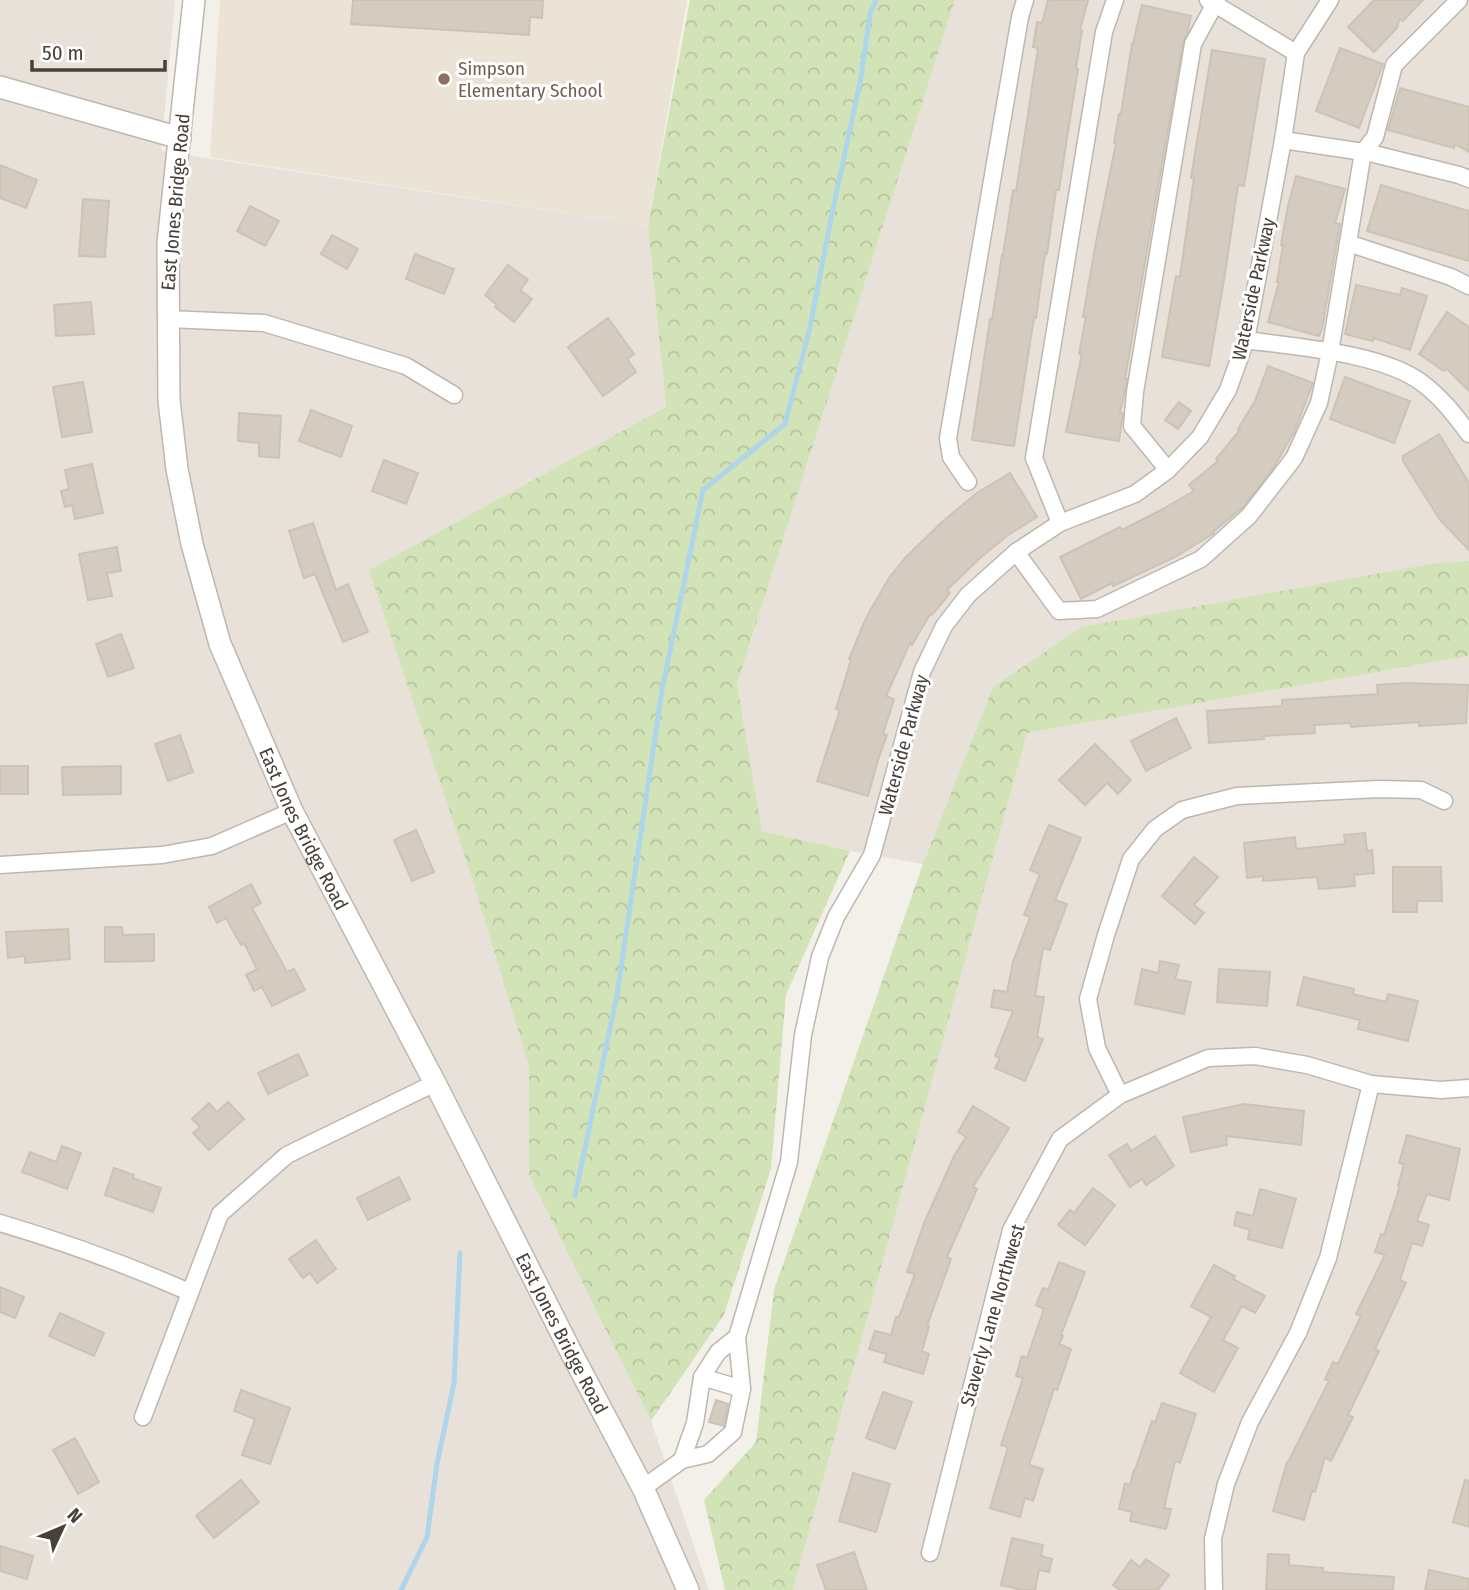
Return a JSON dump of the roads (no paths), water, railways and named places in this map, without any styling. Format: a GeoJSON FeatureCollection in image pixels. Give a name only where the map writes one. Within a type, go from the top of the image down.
{"type":"FeatureCollection","features":[{"type":"Feature","properties":{"kind":"street","name":"East Jones Bridge Road"},"geometry":{"type":"LineString","coordinates":[[194,0],[168,243],[170,411],[177,470],[192,544],[220,644],[292,811],[643,1488],[688,1590]]}},
{"type":"Feature","properties":{"kind":"street"},"geometry":{"type":"LineString","coordinates":[[968,482],[951,457],[948,438],[1017,31],[1025,0]]}},
{"type":"Feature","properties":{"kind":"street"},"geometry":{"type":"LineString","coordinates":[[1060,523],[1034,458],[1104,32],[1115,0]]}},
{"type":"Feature","properties":{"kind":"street","name":"Waterside Parkway"},"geometry":{"type":"LineString","coordinates":[[643,1488],[682,1460],[708,1454],[733,1432],[742,1389],[737,1337],[789,1162],[803,1035],[820,957],[836,916],[872,855],[927,661],[944,626],[968,595],[1016,552],[1060,523],[1135,494],[1168,470],[1200,437],[1228,390],[1246,340],[1283,140],[1296,53],[1330,0]]}},
{"type":"Feature","properties":{"kind":"street"},"geometry":{"type":"LineString","coordinates":[[1016,552],[1059,611],[1097,609],[1200,559],[1249,516],[1294,458],[1319,403],[1363,152],[1375,137],[1394,65],[1459,0]]}},
{"type":"Feature","properties":{"kind":"street"},"geometry":{"type":"LineString","coordinates":[[1168,470],[1132,426],[1135,392],[1194,44],[1213,1],[1296,53]]}},
{"type":"Feature","properties":{"kind":"street"},"geometry":{"type":"LineString","coordinates":[[0,87],[180,138]]}},
{"type":"Feature","properties":{"kind":"street"},"geometry":{"type":"LineString","coordinates":[[1283,140],[1363,152],[1469,179]]}},
{"type":"Feature","properties":{"kind":"street"},"geometry":{"type":"LineString","coordinates":[[1348,243],[1451,277],[1469,286]]}},
{"type":"Feature","properties":{"kind":"street"},"geometry":{"type":"LineString","coordinates":[[167,319],[264,323],[406,366],[454,395]]}},
{"type":"Feature","properties":{"kind":"street"},"geometry":{"type":"LineString","coordinates":[[1246,340],[1330,352],[1385,364],[1420,381],[1452,410],[1469,434]]}},
{"type":"Feature","properties":{"kind":"street"},"geometry":{"type":"LineString","coordinates":[[1120,1095],[1097,1048],[1088,999],[1131,859],[1155,829],[1182,810],[1237,796],[1379,789],[1421,790],[1444,801]]}},
{"type":"Feature","properties":{"kind":"street"},"geometry":{"type":"LineString","coordinates":[[0,866],[162,855],[212,846],[292,811]]}},
{"type":"Feature","properties":{"kind":"street","name":"Staverly Lane Northwest"},"geometry":{"type":"LineString","coordinates":[[930,1553],[1011,1230],[1060,1139],[1120,1095],[1208,1058],[1255,1056],[1307,1065],[1371,1084],[1441,1090],[1469,1088]]}},
{"type":"Feature","properties":{"kind":"street"},"geometry":{"type":"LineString","coordinates":[[143,1417],[220,1214],[288,1155],[435,1083]]}},
{"type":"Feature","properties":{"kind":"street"},"geometry":{"type":"LineString","coordinates":[[1214,1590],[1213,1539],[1226,1484],[1250,1422],[1298,1333],[1328,1258],[1371,1084]]}},
{"type":"Feature","properties":{"kind":"street"},"geometry":{"type":"LineString","coordinates":[[0,1223],[154,1276],[189,1292]]}},
{"type":"Feature","properties":{"kind":"street","name":"Waterside Parkway"},"geometry":{"type":"LineString","coordinates":[[682,1460],[695,1423],[702,1377],[718,1353],[737,1337]]}},
{"type":"Feature","properties":{"kind":"street"},"geometry":{"type":"LineString","coordinates":[[702,1377],[742,1389]]}},
{"type":"Feature","properties":{"kind":"waterway"},"geometry":{"type":"LineString","coordinates":[[575,1196],[617,995],[662,690],[703,490],[785,424],[810,327],[861,77],[870,14],[876,0]]}},
{"type":"Feature","properties":{"kind":"waterway"},"geometry":{"type":"LineString","coordinates":[[401,1590],[427,1537],[437,1464],[454,1383],[460,1253]]}},
{"type":"Feature","properties":{"kind":"place","name":"Simpson Elementary School"},"geometry":{"type":"Point","coordinates":[444,79]}}]}
